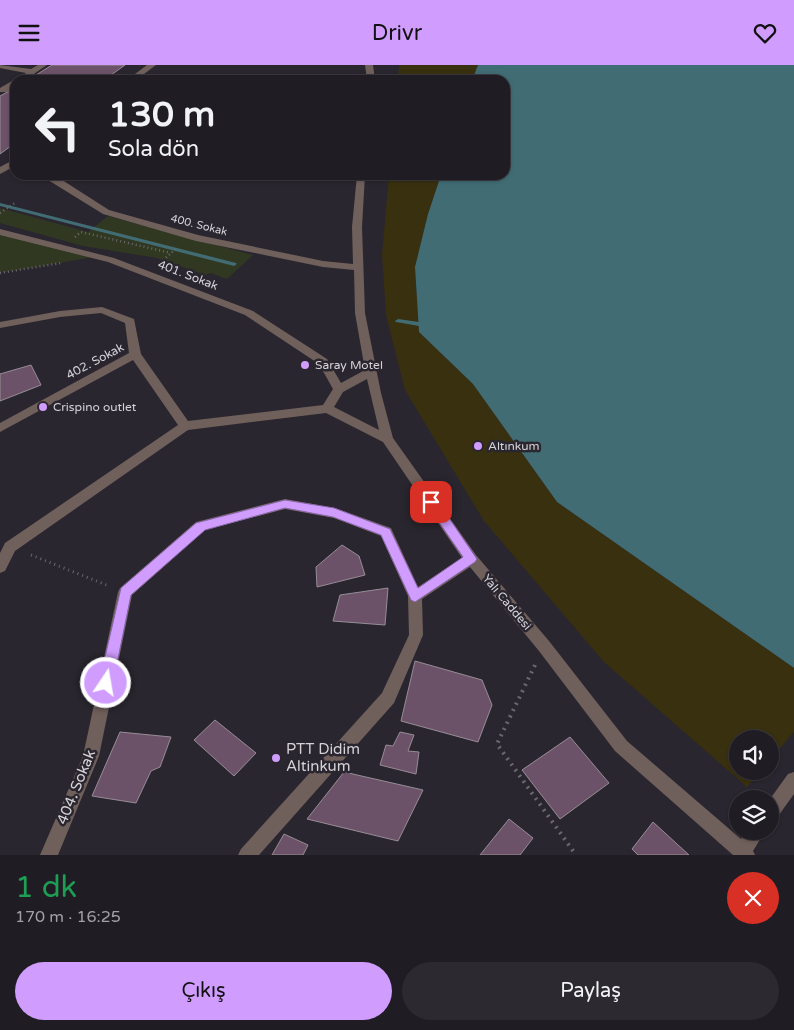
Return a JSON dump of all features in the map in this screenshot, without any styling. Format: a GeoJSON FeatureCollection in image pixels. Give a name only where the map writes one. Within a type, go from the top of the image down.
{"type":"FeatureCollection","features":[{"type":"Feature","properties":{"kind":"street"},"geometry":{"type":"LineString","coordinates":[[27,75],[43,65]]}},
{"type":"Feature","properties":{"kind":"street"},"geometry":{"type":"LineString","coordinates":[[138,75],[152,65]]}},
{"type":"Feature","properties":{"kind":"street"},"geometry":{"type":"LineString","coordinates":[[0,66],[33,71]]}},
{"type":"Feature","properties":{"kind":"street","name":"400. Sokak"},"geometry":{"type":"LineString","coordinates":[[56,180],[106,212],[115,215],[196,238],[323,264],[358,268]]}},
{"type":"Feature","properties":{"kind":"street","name":"Yalı Caddesi"},"geometry":{"type":"LineString","coordinates":[[361,180],[356,227],[360,313],[371,372],[387,439],[471,559],[544,646],[621,746],[744,853]]}},
{"type":"Feature","properties":{"kind":"street","name":"401. Sokak"},"geometry":{"type":"LineString","coordinates":[[0,232],[111,260],[250,313],[323,361],[339,389]]}},
{"type":"Feature","properties":{"kind":"street","name":"402. Sokak"},"geometry":{"type":"LineString","coordinates":[[0,325],[60,314],[102,310],[130,321],[135,354],[0,427]]}},
{"type":"Feature","properties":{"kind":"street"},"geometry":{"type":"LineString","coordinates":[[135,354],[184,426]]}},
{"type":"Feature","properties":{"kind":"street"},"geometry":{"type":"LineString","coordinates":[[327,409],[339,389],[371,372]]}},
{"type":"Feature","properties":{"kind":"street"},"geometry":{"type":"LineString","coordinates":[[0,567],[10,547],[184,426],[327,409],[387,439]]}},
{"type":"Feature","properties":{"kind":"street"},"geometry":{"type":"LineString","coordinates":[[125,592],[201,526],[285,504],[334,513],[386,532],[415,596],[416,635],[388,698],[247,855]]}},
{"type":"Feature","properties":{"kind":"street"},"geometry":{"type":"LineString","coordinates":[[415,596],[471,559]]}},
{"type":"Feature","properties":{"kind":"street","name":"404. Sokak"},"geometry":{"type":"LineString","coordinates":[[49,855],[91,756],[125,592]]}},
{"type":"Feature","properties":{"kind":"street"},"geometry":{"type":"LineString","coordinates":[[779,800],[794,779]]}},
{"type":"Feature","properties":{"kind":"street"},"geometry":{"type":"LineString","coordinates":[[744,853],[751,840]]}},
{"type":"Feature","properties":{"kind":"path"},"geometry":{"type":"LineString","coordinates":[[0,213],[15,203]]}},
{"type":"Feature","properties":{"kind":"path"},"geometry":{"type":"LineString","coordinates":[[80,232],[171,253]]}},
{"type":"Feature","properties":{"kind":"path"},"geometry":{"type":"LineString","coordinates":[[0,273],[63,263]]}},
{"type":"Feature","properties":{"kind":"path"},"geometry":{"type":"LineString","coordinates":[[10,547],[125,592]]}},
{"type":"Feature","properties":{"kind":"path"},"geometry":{"type":"LineString","coordinates":[[544,646],[497,744],[576,855]]}},
{"type":"Feature","properties":{"kind":"green space"},"geometry":{"type":"Polygon","coordinates":[[[0,208],[88,232],[108,216],[253,255],[227,279],[211,273],[205,275],[157,258],[83,246],[0,223],[0,208]]]}},
{"type":"Feature","properties":{"kind":"green space"},"geometry":{"type":"Polygon","coordinates":[[[0,231],[99,256],[0,273],[0,231]]]}},
{"type":"Feature","properties":{"kind":"sand"},"geometry":{"type":"Polygon","coordinates":[[[399,65],[478,65],[474,75],[398,75],[399,65]]]}},
{"type":"Feature","properties":{"kind":"sand","name":"Altınkum"},"geometry":{"type":"Polygon","coordinates":[[[389,180],[439,180],[428,214],[415,267],[419,332],[473,384],[557,502],[794,668],[794,732],[779,750],[779,730],[729,730],[729,771],[604,662],[484,521],[405,390],[386,315],[382,255],[389,180]]]}},
{"type":"Feature","properties":{"kind":"sand","name":"Altınkum"},"geometry":{"type":"Polygon","coordinates":[[[739,780],[753,780],[747,787],[739,780]]]}},
{"type":"Feature","properties":{"kind":"water"},"geometry":{"type":"Polygon","coordinates":[[[478,65],[794,65],[794,668],[557,502],[473,384],[419,332],[415,267],[428,214],[439,180],[510,180],[510,75],[474,75],[478,65]]]}},
{"type":"Feature","properties":{"kind":"building"},"geometry":{"type":"Polygon","coordinates":[[[52,65],[125,65],[111,75],[36,75],[52,65]]]}},
{"type":"Feature","properties":{"kind":"building"},"geometry":{"type":"Polygon","coordinates":[[[10,91],[10,147],[0,154],[0,96],[10,91]]]}},
{"type":"Feature","properties":{"kind":"building"},"geometry":{"type":"Polygon","coordinates":[[[31,365],[41,385],[0,401],[0,374],[31,365]]]}},
{"type":"Feature","properties":{"kind":"building"},"geometry":{"type":"Polygon","coordinates":[[[342,545],[359,556],[365,575],[317,587],[316,567],[342,545]]]}},
{"type":"Feature","properties":{"kind":"building"},"geometry":{"type":"Polygon","coordinates":[[[388,588],[385,625],[333,621],[340,595],[388,588]]]}},
{"type":"Feature","properties":{"kind":"building"},"geometry":{"type":"Polygon","coordinates":[[[415,661],[482,680],[492,705],[478,742],[401,721],[415,661]]]}},
{"type":"Feature","properties":{"kind":"building"},"geometry":{"type":"Polygon","coordinates":[[[215,720],[256,753],[234,776],[194,740],[215,720]]]}},
{"type":"Feature","properties":{"kind":"building"},"geometry":{"type":"Polygon","coordinates":[[[120,732],[171,737],[160,767],[151,771],[136,803],[92,796],[120,732]]]}},
{"type":"Feature","properties":{"kind":"building"},"geometry":{"type":"Polygon","coordinates":[[[400,732],[414,735],[408,751],[419,752],[416,774],[380,765],[386,745],[393,746],[400,732]]]}},
{"type":"Feature","properties":{"kind":"building"},"geometry":{"type":"Polygon","coordinates":[[[570,737],[609,783],[560,819],[522,770],[570,737]]]}},
{"type":"Feature","properties":{"kind":"building"},"geometry":{"type":"Polygon","coordinates":[[[344,772],[423,790],[398,841],[307,819],[344,772]]]}},
{"type":"Feature","properties":{"kind":"building"},"geometry":{"type":"Polygon","coordinates":[[[509,819],[533,838],[520,855],[480,855],[509,819]]]}},
{"type":"Feature","properties":{"kind":"building"},"geometry":{"type":"Polygon","coordinates":[[[653,822],[689,855],[638,855],[632,849],[653,822]]]}},
{"type":"Feature","properties":{"kind":"building"},"geometry":{"type":"Polygon","coordinates":[[[284,834],[308,845],[303,855],[272,855],[284,834]]]}},
{"type":"Feature","properties":{"kind":"waterway"},"geometry":{"type":"LineString","coordinates":[[0,204],[234,264]]}},
{"type":"Feature","properties":{"kind":"waterway"},"geometry":{"type":"LineString","coordinates":[[398,321],[419,324]]}},
{"type":"Feature","properties":{"kind":"place","name":"Saray Motel"},"geometry":{"type":"Point","coordinates":[305,365]}},
{"type":"Feature","properties":{"kind":"place","name":"Crispino outlet"},"geometry":{"type":"Point","coordinates":[43,407]}},
{"type":"Feature","properties":{"kind":"place","name":"Altınkum"},"geometry":{"type":"Point","coordinates":[478,446]}},
{"type":"Feature","properties":{"kind":"place","name":"PTT Didim Altinkum"},"geometry":{"type":"Point","coordinates":[276,758]}},
{"type":"Feature","properties":{"kind":"route"},"geometry":{"type":"LineString","coordinates":[[106,683],[125,592],[201,526],[285,504],[334,513],[386,532],[415,596],[471,559],[431,502]]}}]}
